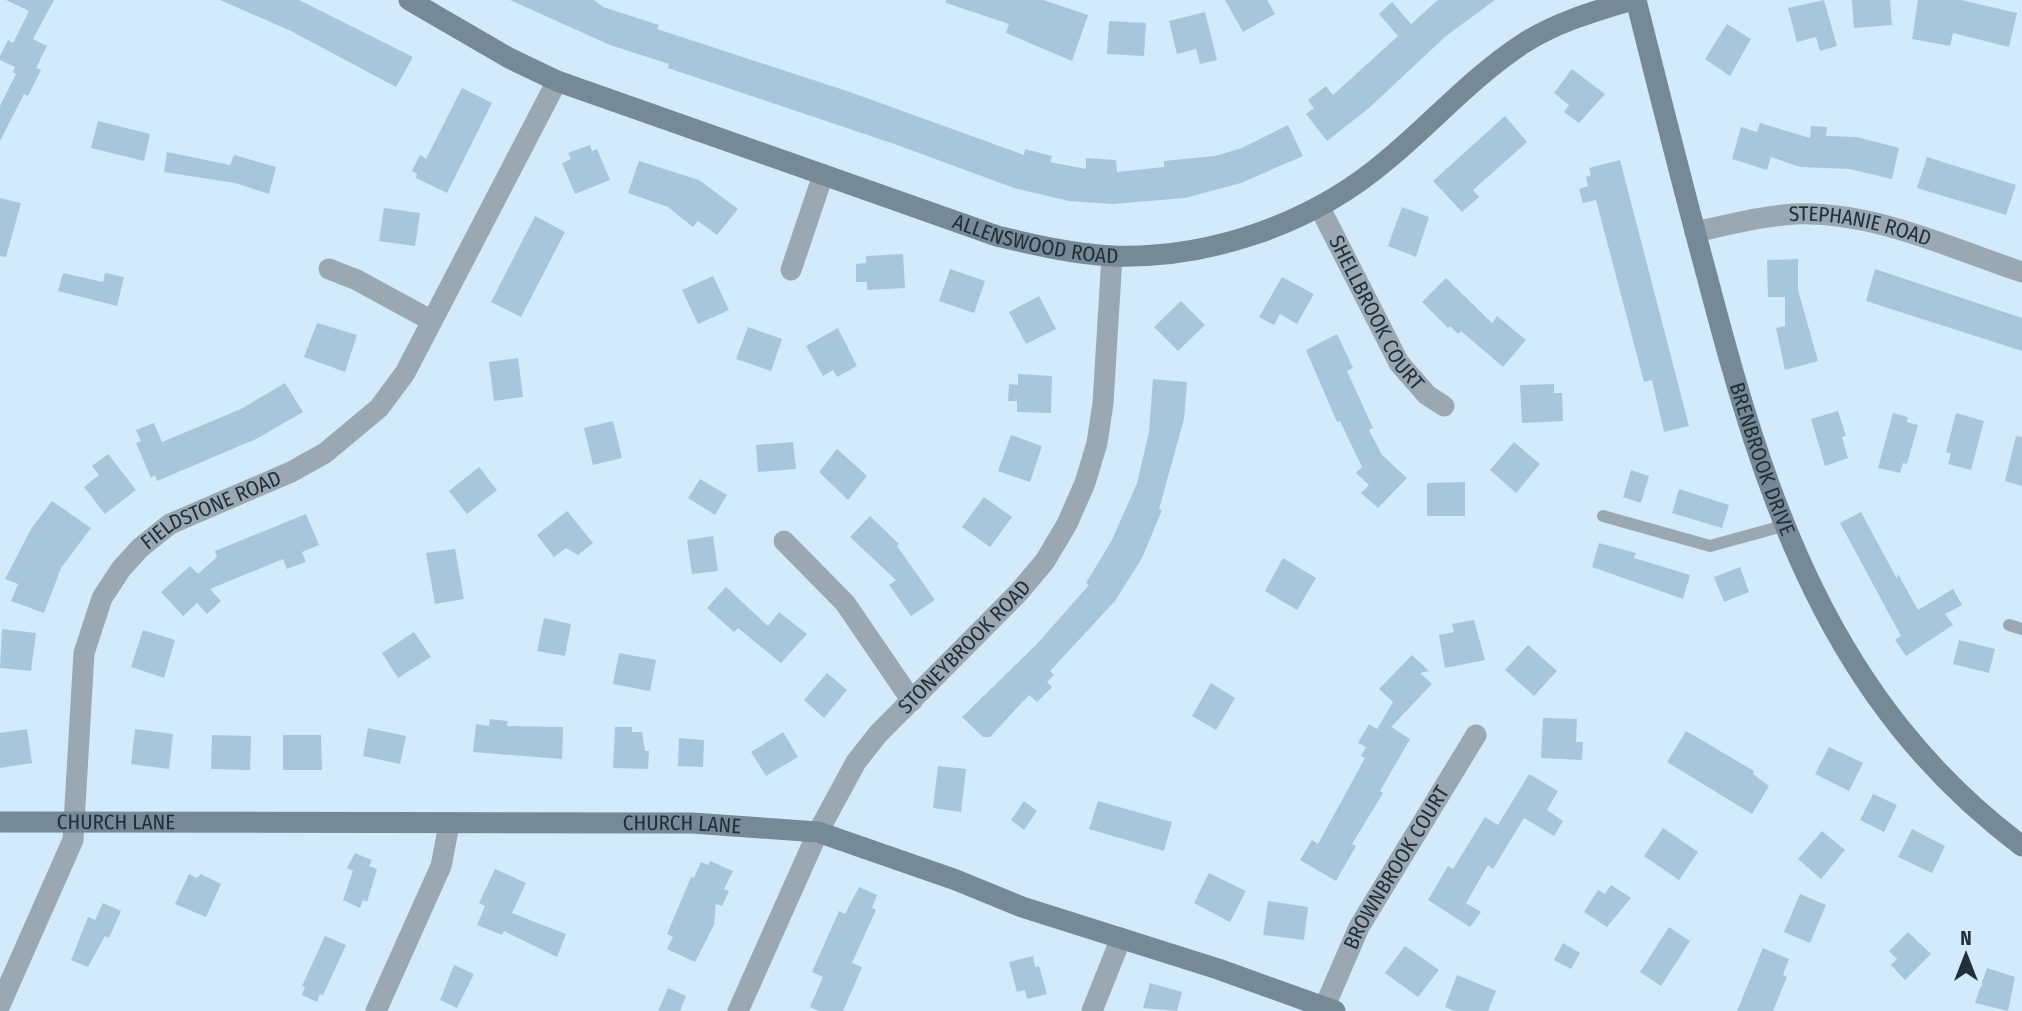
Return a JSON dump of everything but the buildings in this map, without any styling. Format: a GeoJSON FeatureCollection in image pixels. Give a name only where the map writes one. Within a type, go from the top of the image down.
{"type":"FeatureCollection","features":[{"type":"Feature","properties":{"kind":"street","name":"ALLENSWOOD ROAD"},"geometry":{"type":"LineString","coordinates":[[409,0],[509,58],[557,81],[997,236],[1053,249],[1112,256],[1206,247],[1261,232],[1320,208],[1385,162],[1492,66],[1525,42],[1558,26],[1634,0]]}},
{"type":"Feature","properties":{"kind":"street","name":"BRENBROOK DRIVE"},"geometry":{"type":"LineString","coordinates":[[1634,0],[1753,444],[1805,577],[1839,640],[1908,737],[1959,791],[2022,846]]}},
{"type":"Feature","properties":{"kind":"street","name":"FIELDSTONE ROAD"},"geometry":{"type":"LineString","coordinates":[[0,1005],[73,840],[84,653],[102,598],[121,569],[140,548],[170,524],[291,472],[355,431],[379,408],[405,373],[557,81]]}},
{"type":"Feature","properties":{"kind":"street"},"geometry":{"type":"LineString","coordinates":[[791,270],[823,175]]}},
{"type":"Feature","properties":{"kind":"street","name":"SHELLBROOK COURT"},"geometry":{"type":"LineString","coordinates":[[1320,208],[1399,363],[1427,395],[1444,406]]}},
{"type":"Feature","properties":{"kind":"street","name":"STEPHANIE ROAD"},"geometry":{"type":"LineString","coordinates":[[1695,232],[1760,217],[1830,215],[1875,223],[2022,272]]}},
{"type":"Feature","properties":{"kind":"street","name":"STONEYBROOK ROAD"},"geometry":{"type":"LineString","coordinates":[[738,1011],[818,832],[856,762],[878,734],[1019,592],[1045,561],[1067,524],[1085,483],[1097,443],[1103,403],[1112,256]]}},
{"type":"Feature","properties":{"kind":"street"},"geometry":{"type":"LineString","coordinates":[[329,269],[356,280],[432,321]]}},
{"type":"Feature","properties":{"kind":"street"},"geometry":{"type":"LineString","coordinates":[[784,541],[845,603],[912,701]]}},
{"type":"Feature","properties":{"kind":"street","name":"BROWNBROOK COURT"},"geometry":{"type":"LineString","coordinates":[[1330,1009],[1359,927],[1476,735]]}},
{"type":"Feature","properties":{"kind":"street","name":"CHURCH LANE"},"geometry":{"type":"LineString","coordinates":[[0,822],[449,825],[692,822],[818,832],[956,880],[1022,907],[1330,1009]]}},
{"type":"Feature","properties":{"kind":"street"},"geometry":{"type":"LineString","coordinates":[[376,1011],[441,866],[449,825]]}},
{"type":"Feature","properties":{"kind":"street"},"geometry":{"type":"LineString","coordinates":[[1092,1011],[1121,938]]}},
{"type":"Feature","properties":{"kind":"lane"},"geometry":{"type":"LineString","coordinates":[[1603,516],[1710,546],[1783,526]]}}]}
